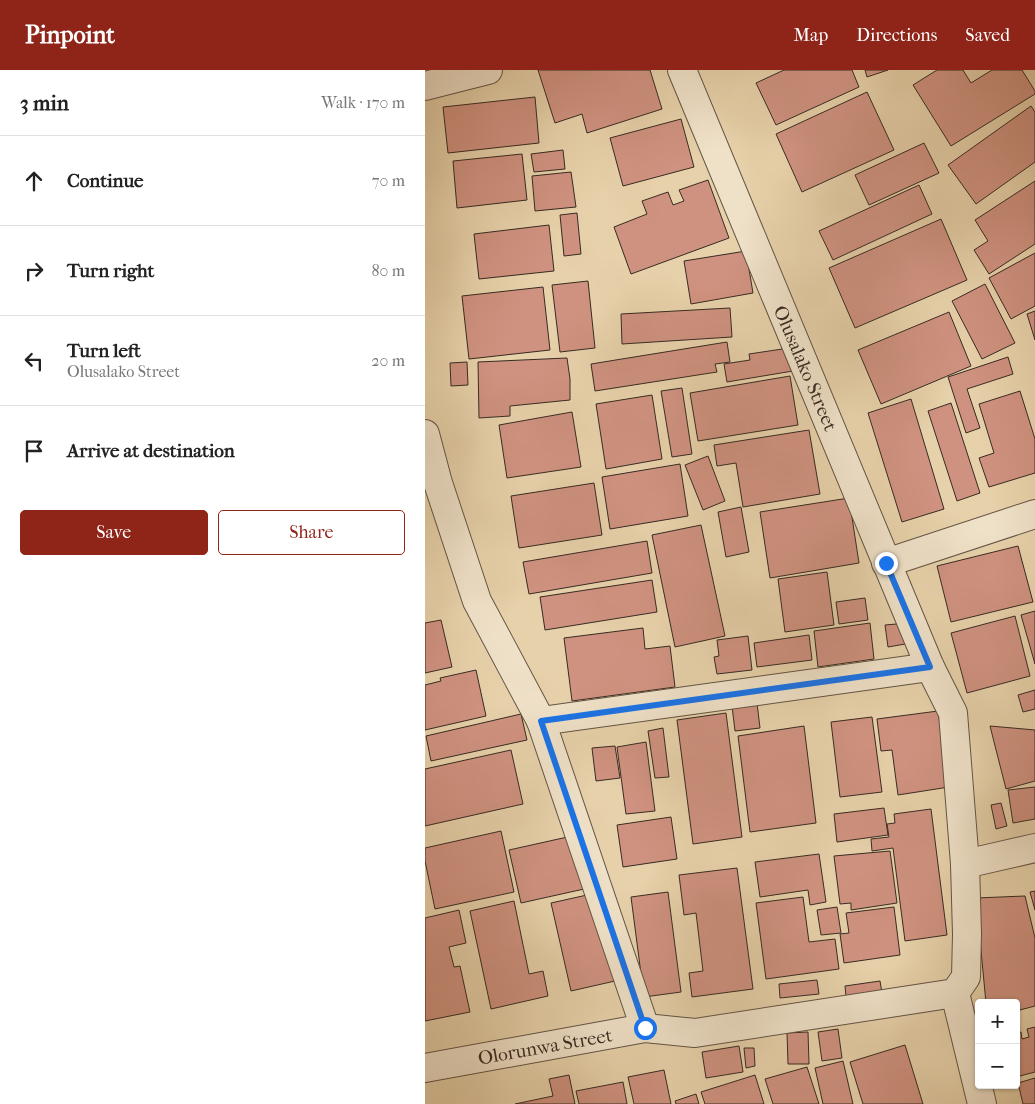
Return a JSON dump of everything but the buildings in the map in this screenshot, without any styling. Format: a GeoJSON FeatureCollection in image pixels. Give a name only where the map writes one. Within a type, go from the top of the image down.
{"type":"FeatureCollection","features":[{"type":"Feature","properties":{"kind":"street"},"geometry":{"type":"LineString","coordinates":[[425,86],[488,70]]}},
{"type":"Feature","properties":{"kind":"street","name":"Olusalako Street"},"geometry":{"type":"LineString","coordinates":[[682,70],[886,563],[930,667],[953,713],[965,864],[967,934],[966,977],[955,993]]}},
{"type":"Feature","properties":{"kind":"street"},"geometry":{"type":"LineString","coordinates":[[425,434],[438,483],[477,601],[541,721],[645,1028]]}},
{"type":"Feature","properties":{"kind":"street"},"geometry":{"type":"LineString","coordinates":[[886,563],[1035,514]]}},
{"type":"Feature","properties":{"kind":"street"},"geometry":{"type":"LineString","coordinates":[[541,721],[930,667]]}},
{"type":"Feature","properties":{"kind":"street"},"geometry":{"type":"LineString","coordinates":[[965,864],[1035,848]]}},
{"type":"Feature","properties":{"kind":"street"},"geometry":{"type":"LineString","coordinates":[[955,993],[982,1104]]}},
{"type":"Feature","properties":{"kind":"street","name":"Olorunwa Street"},"geometry":{"type":"LineString","coordinates":[[425,1068],[645,1028],[695,1033],[955,993]]}},
{"type":"Feature","properties":{"kind":"route"},"geometry":{"type":"LineString","coordinates":[[645,1028],[541,721],[930,667],[886,563]]}}]}
